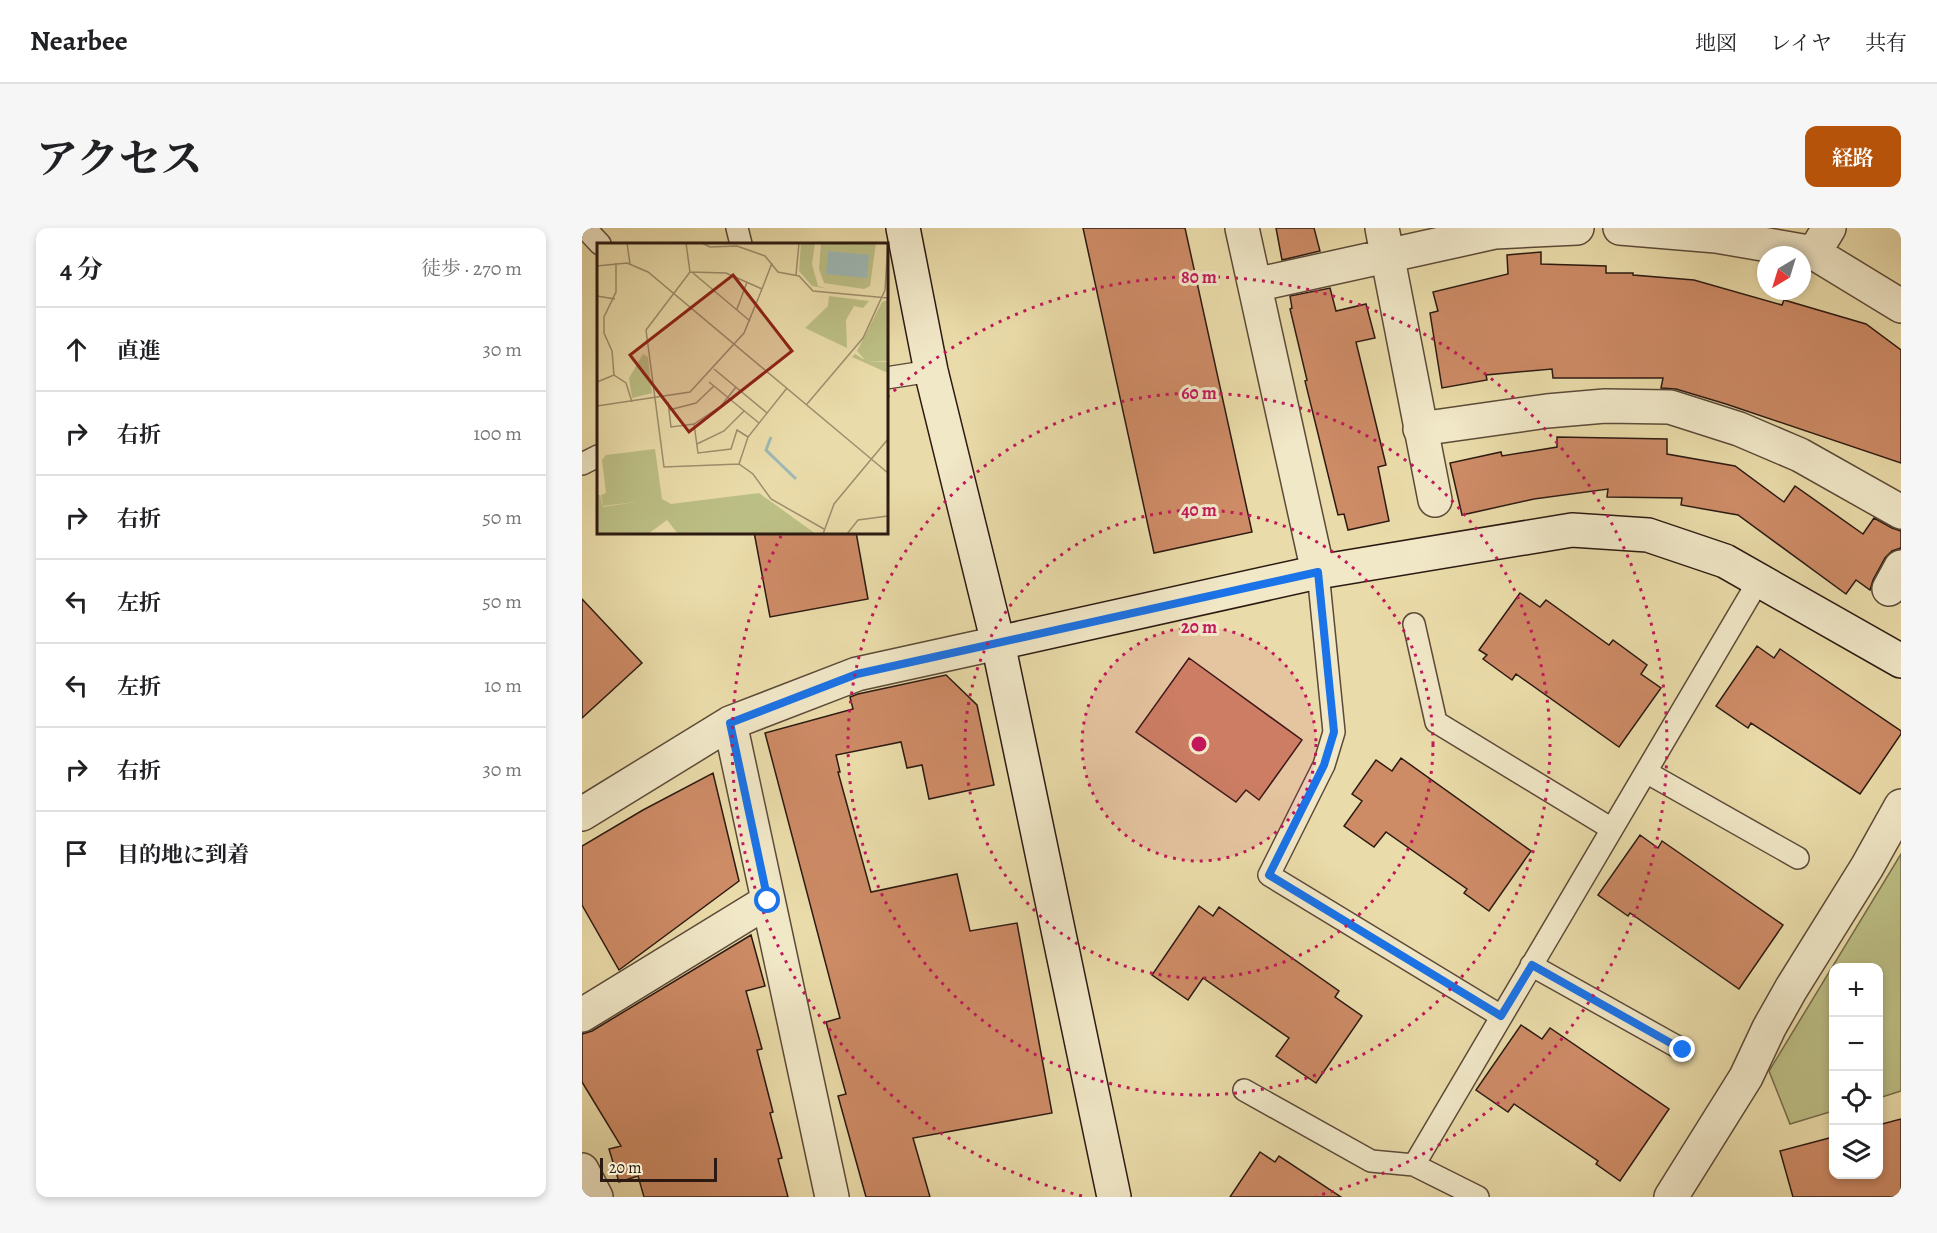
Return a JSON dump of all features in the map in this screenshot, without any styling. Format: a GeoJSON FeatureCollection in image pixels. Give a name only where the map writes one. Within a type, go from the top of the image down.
{"type":"FeatureCollection","features":[{"type":"Feature","properties":{"kind":"street"},"geometry":{"type":"LineString","coordinates":[[903,228],[932,371],[998,644],[1114,1197]]}},
{"type":"Feature","properties":{"kind":"street"},"geometry":{"type":"LineString","coordinates":[[1242,228],[1318,572]]}},
{"type":"Feature","properties":{"kind":"street"},"geometry":{"type":"LineString","coordinates":[[1255,285],[1385,241],[1577,228]]}},
{"type":"Feature","properties":{"kind":"street"},"geometry":{"type":"LineString","coordinates":[[1620,228],[1716,236],[1822,241],[1901,306]]}},
{"type":"Feature","properties":{"kind":"street"},"geometry":{"type":"LineString","coordinates":[[1385,241],[1435,500]]}},
{"type":"Feature","properties":{"kind":"street"},"geometry":{"type":"LineString","coordinates":[[1420,429],[1547,411],[1605,406],[1670,407],[1738,429],[1800,456],[1901,512]]}},
{"type":"Feature","properties":{"kind":"street"},"geometry":{"type":"LineString","coordinates":[[582,814],[730,723],[857,674],[1318,572],[1572,530],[1648,535],[1725,561],[1901,661]]}},
{"type":"Feature","properties":{"kind":"street"},"geometry":{"type":"LineString","coordinates":[[730,723],[832,1197]]}},
{"type":"Feature","properties":{"kind":"street"},"geometry":{"type":"LineString","coordinates":[[1671,1197],[1746,1077],[1769,1028],[1791,989],[1867,867],[1901,806]]}},
{"type":"Feature","properties":{"kind":"street"},"geometry":{"type":"LineString","coordinates":[[582,1015],[768,901]]}},
{"type":"Feature","properties":{"kind":"street"},"geometry":{"type":"LineString","coordinates":[[582,1170],[596,1197]]}},
{"type":"Feature","properties":{"kind":"lane"},"geometry":{"type":"LineString","coordinates":[[585,228],[599,243]]}},
{"type":"Feature","properties":{"kind":"lane"},"geometry":{"type":"LineString","coordinates":[[737,228],[741,243]]}},
{"type":"Feature","properties":{"kind":"lane"},"geometry":{"type":"LineString","coordinates":[[888,378],[932,371]]}},
{"type":"Feature","properties":{"kind":"lane"},"geometry":{"type":"LineString","coordinates":[[582,464],[597,456]]}},
{"type":"Feature","properties":{"kind":"lane"},"geometry":{"type":"LineString","coordinates":[[1318,572],[1334,732],[1324,765],[1269,875],[1501,1016]]}},
{"type":"Feature","properties":{"kind":"lane"},"geometry":{"type":"LineString","coordinates":[[1414,1165],[1759,580]]}},
{"type":"Feature","properties":{"kind":"lane"},"geometry":{"type":"LineString","coordinates":[[1414,624],[1436,722],[1612,829]]}},
{"type":"Feature","properties":{"kind":"lane"},"geometry":{"type":"LineString","coordinates":[[1646,772],[1798,858]]}},
{"type":"Feature","properties":{"kind":"lane"},"geometry":{"type":"LineString","coordinates":[[1532,965],[1683,1050]]}},
{"type":"Feature","properties":{"kind":"lane"},"geometry":{"type":"LineString","coordinates":[[1244,1090],[1371,1161],[1414,1165],[1478,1197]]}},
{"type":"Feature","properties":{"kind":"green space"},"geometry":{"type":"Polygon","coordinates":[[[1901,854],[1901,1091],[1883,1097],[1883,963],[1835,963],[1901,854]]]}},
{"type":"Feature","properties":{"kind":"green space"},"geometry":{"type":"Polygon","coordinates":[[[1829,972],[1829,1112],[1790,1124],[1769,1071],[1829,972]]]}},
{"type":"Feature","properties":{"kind":"building"},"geometry":{"type":"Polygon","coordinates":[[[1083,228],[1185,228],[1252,532],[1154,553],[1083,228]]]}},
{"type":"Feature","properties":{"kind":"building"},"geometry":{"type":"Polygon","coordinates":[[[1276,228],[1314,228],[1320,251],[1282,260],[1276,228]]]}},
{"type":"Feature","properties":{"kind":"building"},"geometry":{"type":"Polygon","coordinates":[[[1541,252],[1541,264],[1606,266],[1606,273],[1633,273],[1633,275],[1694,280],[1757,298],[1757,300],[1782,305],[1784,300],[1866,324],[1901,350],[1901,463],[1726,404],[1676,389],[1661,388],[1663,378],[1553,378],[1552,369],[1486,375],[1487,380],[1442,388],[1430,313],[1438,311],[1433,292],[1508,274],[1507,255],[1541,252]]]}},
{"type":"Feature","properties":{"kind":"building"},"geometry":{"type":"Polygon","coordinates":[[[1330,288],[1336,311],[1366,304],[1375,338],[1356,342],[1386,465],[1378,467],[1389,521],[1348,530],[1344,514],[1338,515],[1290,309],[1292,308],[1290,296],[1330,288]]]}},
{"type":"Feature","properties":{"kind":"building"},"geometry":{"type":"Polygon","coordinates":[[[1557,437],[1667,439],[1667,454],[1735,466],[1784,502],[1795,486],[1863,534],[1874,518],[1901,531],[1901,548],[1892,551],[1885,558],[1870,590],[1856,580],[1846,594],[1738,515],[1681,505],[1682,498],[1607,497],[1608,489],[1534,499],[1462,515],[1450,463],[1501,452],[1502,456],[1557,447],[1557,437]]]}},
{"type":"Feature","properties":{"kind":"building"},"geometry":{"type":"Polygon","coordinates":[[[754,534],[856,534],[868,599],[770,617],[754,534]]]}},
{"type":"Feature","properties":{"kind":"building"},"geometry":{"type":"Polygon","coordinates":[[[1520,593],[1540,607],[1546,600],[1609,645],[1613,640],[1647,665],[1641,674],[1661,688],[1619,747],[1516,674],[1512,680],[1483,659],[1487,655],[1479,650],[1520,593]]]}},
{"type":"Feature","properties":{"kind":"building"},"geometry":{"type":"Polygon","coordinates":[[[582,599],[642,663],[582,718],[582,599]]]}},
{"type":"Feature","properties":{"kind":"building"},"geometry":{"type":"Polygon","coordinates":[[[1757,646],[1774,658],[1780,649],[1901,731],[1860,794],[1751,723],[1748,728],[1716,706],[1757,646]]]}},
{"type":"Feature","properties":{"kind":"building"},"geometry":{"type":"Polygon","coordinates":[[[1189,658],[1302,740],[1259,800],[1246,790],[1236,802],[1136,732],[1189,658]]]}},
{"type":"Feature","properties":{"kind":"building"},"geometry":{"type":"Polygon","coordinates":[[[946,675],[977,705],[994,785],[929,799],[922,765],[907,768],[901,742],[836,755],[840,772],[838,772],[871,892],[957,874],[970,931],[1017,923],[1052,1113],[913,1138],[930,1197],[866,1197],[838,1096],[846,1094],[826,1022],[840,1018],[765,733],[853,709],[850,697],[858,694],[946,675]]]}},
{"type":"Feature","properties":{"kind":"building"},"geometry":{"type":"Polygon","coordinates":[[[1401,758],[1531,851],[1489,911],[1464,893],[1467,889],[1386,832],[1374,847],[1344,826],[1362,801],[1352,794],[1376,760],[1392,771],[1401,758]]]}},
{"type":"Feature","properties":{"kind":"building"},"geometry":{"type":"Polygon","coordinates":[[[713,773],[739,881],[619,970],[582,905],[582,846],[713,773]]]}},
{"type":"Feature","properties":{"kind":"building"},"geometry":{"type":"Polygon","coordinates":[[[1640,835],[1658,848],[1662,841],[1783,925],[1739,989],[1630,913],[1628,916],[1598,895],[1640,835]]]}},
{"type":"Feature","properties":{"kind":"building"},"geometry":{"type":"Polygon","coordinates":[[[1199,906],[1213,916],[1219,907],[1339,991],[1335,997],[1362,1016],[1316,1083],[1276,1056],[1289,1038],[1203,978],[1188,1000],[1152,975],[1199,906]]]}},
{"type":"Feature","properties":{"kind":"building"},"geometry":{"type":"Polygon","coordinates":[[[751,935],[765,986],[746,991],[762,1049],[757,1050],[773,1112],[770,1113],[782,1158],[778,1159],[788,1197],[644,1197],[638,1176],[619,1182],[609,1149],[621,1146],[582,1082],[582,1034],[592,1031],[751,935]]]}},
{"type":"Feature","properties":{"kind":"building"},"geometry":{"type":"Polygon","coordinates":[[[1521,1025],[1542,1039],[1550,1028],[1669,1109],[1620,1181],[1596,1164],[1598,1161],[1514,1104],[1508,1112],[1476,1090],[1521,1025]]]}},
{"type":"Feature","properties":{"kind":"building"},"geometry":{"type":"Polygon","coordinates":[[[1901,1119],[1901,1197],[1793,1197],[1780,1151],[1829,1138],[1829,1179],[1883,1179],[1883,1124],[1901,1119]]]}},
{"type":"Feature","properties":{"kind":"building"},"geometry":{"type":"Polygon","coordinates":[[[1260,1152],[1275,1162],[1279,1156],[1341,1197],[1230,1197],[1260,1152]]]}},
{"type":"Feature","properties":{"kind":"route"},"geometry":{"type":"LineString","coordinates":[[768,901],[730,723],[857,674],[1318,572],[1334,732],[1324,765],[1269,875],[1501,1016],[1532,965],[1683,1050]]}}]}
